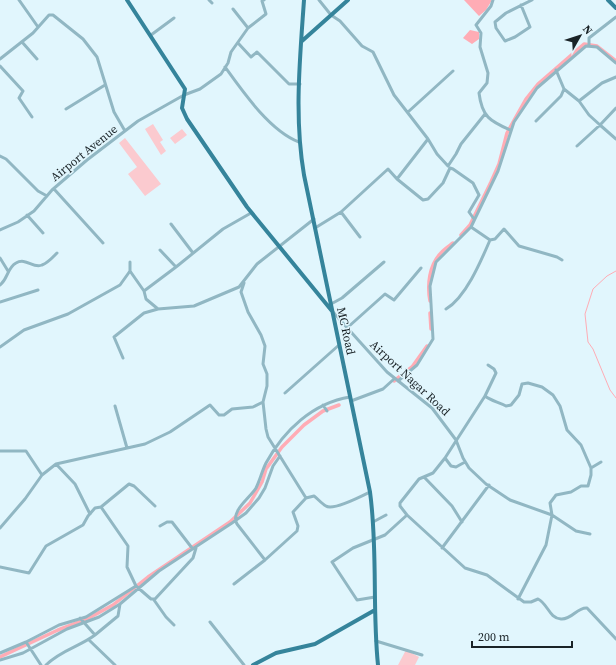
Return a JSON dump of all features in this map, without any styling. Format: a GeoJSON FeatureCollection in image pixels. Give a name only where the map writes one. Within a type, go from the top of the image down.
{"type":"FeatureCollection","features":[{"type":"Feature","properties":{"kind":"main road"},"geometry":{"type":"LineString","coordinates":[[127,0],[185,89],[182,108],[187,119],[251,212],[278,248],[333,312]]}},
{"type":"Feature","properties":{"kind":"main road","name":"MC Road"},"geometry":{"type":"LineString","coordinates":[[304,0],[299,142],[339,346],[370,492],[375,540],[375,610],[378,665]]}},
{"type":"Feature","properties":{"kind":"main road"},"geometry":{"type":"LineString","coordinates":[[302,41],[348,0]]}},
{"type":"Feature","properties":{"kind":"main road"},"geometry":{"type":"LineString","coordinates":[[608,0],[616,8]]}},
{"type":"Feature","properties":{"kind":"main road"},"geometry":{"type":"LineString","coordinates":[[253,665],[276,653],[315,644],[375,610]]}},
{"type":"Feature","properties":{"kind":"street"},"geometry":{"type":"LineString","coordinates":[[19,0],[38,27]]}},
{"type":"Feature","properties":{"kind":"street","name":"Airport Avenue"},"geometry":{"type":"LineString","coordinates":[[0,230],[18,222],[27,215],[54,189],[138,121],[184,95],[200,89],[221,74],[232,52],[248,28],[266,14],[262,1],[264,0]]}},
{"type":"Feature","properties":{"kind":"street"},"geometry":{"type":"LineString","coordinates":[[319,0],[331,15],[340,21],[362,46],[373,52],[390,88],[428,139],[437,154],[449,167],[473,183],[479,195],[469,212],[474,219]]}},
{"type":"Feature","properties":{"kind":"street"},"geometry":{"type":"LineString","coordinates":[[493,0],[476,25],[481,33],[480,47],[488,73],[487,83],[479,93],[480,104],[485,114],[492,121],[510,130]]}},
{"type":"Feature","properties":{"kind":"street"},"geometry":{"type":"LineString","coordinates":[[521,6],[530,27],[515,37],[505,41],[496,28],[495,22],[506,13],[532,0]]}},
{"type":"Feature","properties":{"kind":"street"},"geometry":{"type":"LineString","coordinates":[[233,9],[248,28]]}},
{"type":"Feature","properties":{"kind":"street"},"geometry":{"type":"LineString","coordinates":[[0,59],[22,42],[51,14],[83,39],[97,57],[114,112],[125,131]]}},
{"type":"Feature","properties":{"kind":"street"},"geometry":{"type":"LineString","coordinates":[[589,45],[589,38],[616,17]]}},
{"type":"Feature","properties":{"kind":"street"},"geometry":{"type":"LineString","coordinates":[[151,35],[174,18]]}},
{"type":"Feature","properties":{"kind":"street"},"geometry":{"type":"LineString","coordinates":[[22,42],[37,60]]}},
{"type":"Feature","properties":{"kind":"street"},"geometry":{"type":"LineString","coordinates":[[238,43],[252,57],[257,52],[289,84],[300,84]]}},
{"type":"Feature","properties":{"kind":"street"},"geometry":{"type":"LineString","coordinates":[[589,45],[604,52],[616,63]]}},
{"type":"Feature","properties":{"kind":"street"},"geometry":{"type":"LineString","coordinates":[[398,381],[417,365],[433,339],[434,329],[430,286],[436,262],[470,227],[498,171],[510,130],[537,88],[556,70],[583,48],[589,45]]}},
{"type":"Feature","properties":{"kind":"street"},"geometry":{"type":"LineString","coordinates":[[0,66],[23,91],[19,98],[32,116]]}},
{"type":"Feature","properties":{"kind":"street"},"geometry":{"type":"LineString","coordinates":[[225,67],[264,116],[289,138],[299,142]]}},
{"type":"Feature","properties":{"kind":"street"},"geometry":{"type":"LineString","coordinates":[[556,70],[564,89],[579,101],[589,115],[616,139]]}},
{"type":"Feature","properties":{"kind":"street"},"geometry":{"type":"LineString","coordinates":[[408,112],[453,71]]}},
{"type":"Feature","properties":{"kind":"street"},"geometry":{"type":"LineString","coordinates":[[579,101],[602,83],[616,78]]}},
{"type":"Feature","properties":{"kind":"street"},"geometry":{"type":"LineString","coordinates":[[66,109],[105,85]]}},
{"type":"Feature","properties":{"kind":"street"},"geometry":{"type":"LineString","coordinates":[[536,121],[561,96],[564,89]]}},
{"type":"Feature","properties":{"kind":"street"},"geometry":{"type":"LineString","coordinates":[[577,146],[616,108]]}},
{"type":"Feature","properties":{"kind":"street"},"geometry":{"type":"LineString","coordinates":[[316,228],[341,212],[388,169],[397,179],[423,200],[428,199],[443,183],[449,167],[461,144],[485,114]]}},
{"type":"Feature","properties":{"kind":"street"},"geometry":{"type":"LineString","coordinates":[[397,179],[428,139]]}},
{"type":"Feature","properties":{"kind":"street"},"geometry":{"type":"LineString","coordinates":[[0,156],[6,159],[38,191],[47,196]]}},
{"type":"Feature","properties":{"kind":"street"},"geometry":{"type":"LineString","coordinates":[[54,189],[103,243]]}},
{"type":"Feature","properties":{"kind":"street"},"geometry":{"type":"LineString","coordinates":[[144,290],[176,267],[230,224],[251,212]]}},
{"type":"Feature","properties":{"kind":"street"},"geometry":{"type":"LineString","coordinates":[[341,212],[360,236]]}},
{"type":"Feature","properties":{"kind":"street"},"geometry":{"type":"LineString","coordinates":[[27,215],[43,233]]}},
{"type":"Feature","properties":{"kind":"street"},"geometry":{"type":"LineString","coordinates":[[306,498],[268,436],[263,402],[267,386],[267,374],[264,364],[265,346],[261,335],[248,312],[241,292],[244,283],[257,264],[314,219]]}},
{"type":"Feature","properties":{"kind":"street"},"geometry":{"type":"LineString","coordinates":[[171,224],[193,253]]}},
{"type":"Feature","properties":{"kind":"street"},"geometry":{"type":"LineString","coordinates":[[470,227],[490,240]]}},
{"type":"Feature","properties":{"kind":"street"},"geometry":{"type":"LineString","coordinates":[[446,309],[456,302],[467,286],[490,240],[495,239],[504,229],[519,246],[557,257],[562,260]]}},
{"type":"Feature","properties":{"kind":"street"},"geometry":{"type":"LineString","coordinates":[[160,250],[176,267]]}},
{"type":"Feature","properties":{"kind":"street"},"geometry":{"type":"LineString","coordinates":[[0,285],[5,281],[8,271],[12,266],[21,260],[38,266],[43,265],[57,253]]}},
{"type":"Feature","properties":{"kind":"street"},"geometry":{"type":"LineString","coordinates":[[0,258],[8,271]]}},
{"type":"Feature","properties":{"kind":"street"},"geometry":{"type":"LineString","coordinates":[[0,347],[24,330],[68,314],[120,285],[130,271],[130,262]]}},
{"type":"Feature","properties":{"kind":"street"},"geometry":{"type":"LineString","coordinates":[[331,304],[342,298],[384,262]]}},
{"type":"Feature","properties":{"kind":"street"},"geometry":{"type":"LineString","coordinates":[[347,328],[385,294],[394,300],[421,268]]}},
{"type":"Feature","properties":{"kind":"street"},"geometry":{"type":"LineString","coordinates":[[130,271],[144,290],[146,299],[158,309]]}},
{"type":"Feature","properties":{"kind":"street"},"geometry":{"type":"LineString","coordinates":[[123,358],[114,337],[144,313],[158,309],[194,306],[239,287],[244,283]]}},
{"type":"Feature","properties":{"kind":"street"},"geometry":{"type":"LineString","coordinates":[[0,302],[38,290]]}},
{"type":"Feature","properties":{"kind":"street","name":"Airport Nagar Road"},"geometry":{"type":"LineString","coordinates":[[333,312],[393,380],[398,381],[432,408],[456,440],[465,462]]}},
{"type":"Feature","properties":{"kind":"street"},"geometry":{"type":"LineString","coordinates":[[285,393],[339,346]]}},
{"type":"Feature","properties":{"kind":"street"},"geometry":{"type":"LineString","coordinates":[[488,365],[494,369],[496,373],[485,396],[434,473],[419,479],[400,503],[400,506],[406,514],[465,568],[487,576],[524,602],[531,602],[538,599],[551,615],[561,619],[566,619],[580,609],[587,608],[616,639]]}},
{"type":"Feature","properties":{"kind":"street"},"geometry":{"type":"LineString","coordinates":[[265,560],[236,519],[237,512],[255,490],[265,465],[276,449],[301,419],[324,405],[337,399],[350,399],[375,393],[390,385],[393,380]]}},
{"type":"Feature","properties":{"kind":"street"},"geometry":{"type":"LineString","coordinates":[[485,396],[506,406],[511,405],[519,395],[522,384],[528,383],[542,387],[553,395],[560,406],[568,430],[582,445],[590,468],[591,475],[588,486],[581,486],[571,492],[556,496],[550,503],[552,515],[546,545],[518,599]]}},
{"type":"Feature","properties":{"kind":"street"},"geometry":{"type":"LineString","coordinates":[[0,528],[25,500],[42,475],[56,464],[138,446],[170,432],[210,405],[219,415],[224,415],[232,409],[252,407],[263,402]]}},
{"type":"Feature","properties":{"kind":"street"},"geometry":{"type":"LineString","coordinates":[[324,405],[327,411]]}},
{"type":"Feature","properties":{"kind":"street"},"geometry":{"type":"LineString","coordinates":[[115,406],[127,448]]}},
{"type":"Feature","properties":{"kind":"street"},"geometry":{"type":"LineString","coordinates":[[0,451],[5,449],[26,451],[42,475]]}},
{"type":"Feature","properties":{"kind":"street"},"geometry":{"type":"LineString","coordinates":[[0,660],[29,649],[120,604],[159,571],[246,513],[259,498],[265,488],[280,456]]}},
{"type":"Feature","properties":{"kind":"street"},"geometry":{"type":"LineString","coordinates":[[445,458],[451,466],[456,467],[465,462],[489,485],[510,500],[552,515],[576,530],[590,534]]}},
{"type":"Feature","properties":{"kind":"street"},"geometry":{"type":"LineString","coordinates":[[590,468],[601,462]]}},
{"type":"Feature","properties":{"kind":"street"},"geometry":{"type":"LineString","coordinates":[[56,464],[76,484],[77,491],[90,514]]}},
{"type":"Feature","properties":{"kind":"street"},"geometry":{"type":"LineString","coordinates":[[424,477],[452,506],[462,522]]}},
{"type":"Feature","properties":{"kind":"street"},"geometry":{"type":"LineString","coordinates":[[0,567],[29,573],[42,550],[83,525],[95,508],[101,508],[129,484],[134,486],[154,506]]}},
{"type":"Feature","properties":{"kind":"street"},"geometry":{"type":"LineString","coordinates":[[442,548],[489,485]]}},
{"type":"Feature","properties":{"kind":"street"},"geometry":{"type":"LineString","coordinates":[[234,584],[265,560],[297,531],[298,526],[292,512],[306,498],[314,496],[327,507],[331,507],[354,500],[370,492]]}},
{"type":"Feature","properties":{"kind":"street"},"geometry":{"type":"LineString","coordinates":[[101,508],[128,546],[127,567],[136,586],[154,600],[166,617],[174,625]]}},
{"type":"Feature","properties":{"kind":"street"},"geometry":{"type":"LineString","coordinates":[[375,598],[357,600],[332,562],[353,548],[375,540],[390,531],[406,514]]}},
{"type":"Feature","properties":{"kind":"street"},"geometry":{"type":"LineString","coordinates":[[374,522],[386,515]]}},
{"type":"Feature","properties":{"kind":"street"},"geometry":{"type":"LineString","coordinates":[[160,526],[167,522],[172,522],[194,548]]}},
{"type":"Feature","properties":{"kind":"street"},"geometry":{"type":"LineString","coordinates":[[154,600],[192,558],[194,548]]}},
{"type":"Feature","properties":{"kind":"street"},"geometry":{"type":"LineString","coordinates":[[0,653],[26,642],[59,625],[96,611],[136,586]]}},
{"type":"Feature","properties":{"kind":"street"},"geometry":{"type":"LineString","coordinates":[[46,665],[60,653],[89,640],[118,616],[120,604]]}},
{"type":"Feature","properties":{"kind":"street"},"geometry":{"type":"LineString","coordinates":[[80,618],[95,635]]}},
{"type":"Feature","properties":{"kind":"street"},"geometry":{"type":"LineString","coordinates":[[210,622],[244,665]]}},
{"type":"Feature","properties":{"kind":"street"},"geometry":{"type":"LineString","coordinates":[[89,640],[114,665]]}},
{"type":"Feature","properties":{"kind":"street"},"geometry":{"type":"LineString","coordinates":[[376,641],[422,655]]}},
{"type":"Feature","properties":{"kind":"street"},"geometry":{"type":"LineString","coordinates":[[26,642],[29,649],[41,665]]}},
{"type":"Feature","properties":{"kind":"shaded area"},"geometry":{"type":"Polygon","coordinates":[[[464,0],[492,0],[486,10],[479,16],[464,0]]]}},
{"type":"Feature","properties":{"kind":"shaded area"},"geometry":{"type":"Polygon","coordinates":[[[470,30],[479,32],[479,39],[472,44],[463,38],[470,30]]]}},
{"type":"Feature","properties":{"kind":"shaded area"},"geometry":{"type":"Polygon","coordinates":[[[153,124],[163,140],[160,142],[166,151],[161,155],[145,129],[153,124]]]}},
{"type":"Feature","properties":{"kind":"shaded area"},"geometry":{"type":"Polygon","coordinates":[[[182,129],[187,135],[175,144],[170,138],[182,129]]]}},
{"type":"Feature","properties":{"kind":"shaded area"},"geometry":{"type":"Polygon","coordinates":[[[125,138],[161,184],[145,196],[128,174],[137,167],[119,143],[125,138]]]}},
{"type":"Feature","properties":{"kind":"shaded area"},"geometry":{"type":"Polygon","coordinates":[[[406,650],[419,657],[415,665],[398,665],[406,650]]]}},
{"type":"Feature","properties":{"kind":"waterway"},"geometry":{"type":"LineString","coordinates":[[461,235],[470,225],[491,182],[499,164],[507,133],[526,99],[538,84],[584,44],[597,46],[616,61]]}},
{"type":"Feature","properties":{"kind":"waterway"},"geometry":{"type":"LineString","coordinates":[[430,301],[429,282],[431,269],[442,252],[453,243]]}},
{"type":"Feature","properties":{"kind":"waterway"},"geometry":{"type":"LineString","coordinates":[[616,271],[607,276],[593,289],[585,314],[588,342],[593,349],[610,390],[616,398]]}},
{"type":"Feature","properties":{"kind":"waterway"},"geometry":{"type":"LineString","coordinates":[[430,313],[431,329]]}},
{"type":"Feature","properties":{"kind":"waterway"},"geometry":{"type":"LineString","coordinates":[[394,381],[412,367],[427,346]]}},
{"type":"Feature","properties":{"kind":"waterway"},"geometry":{"type":"LineString","coordinates":[[0,657],[58,630],[87,619],[113,605],[148,577],[230,522],[250,503],[262,482],[266,469],[282,447],[304,425],[323,411],[339,405]]}}]}
